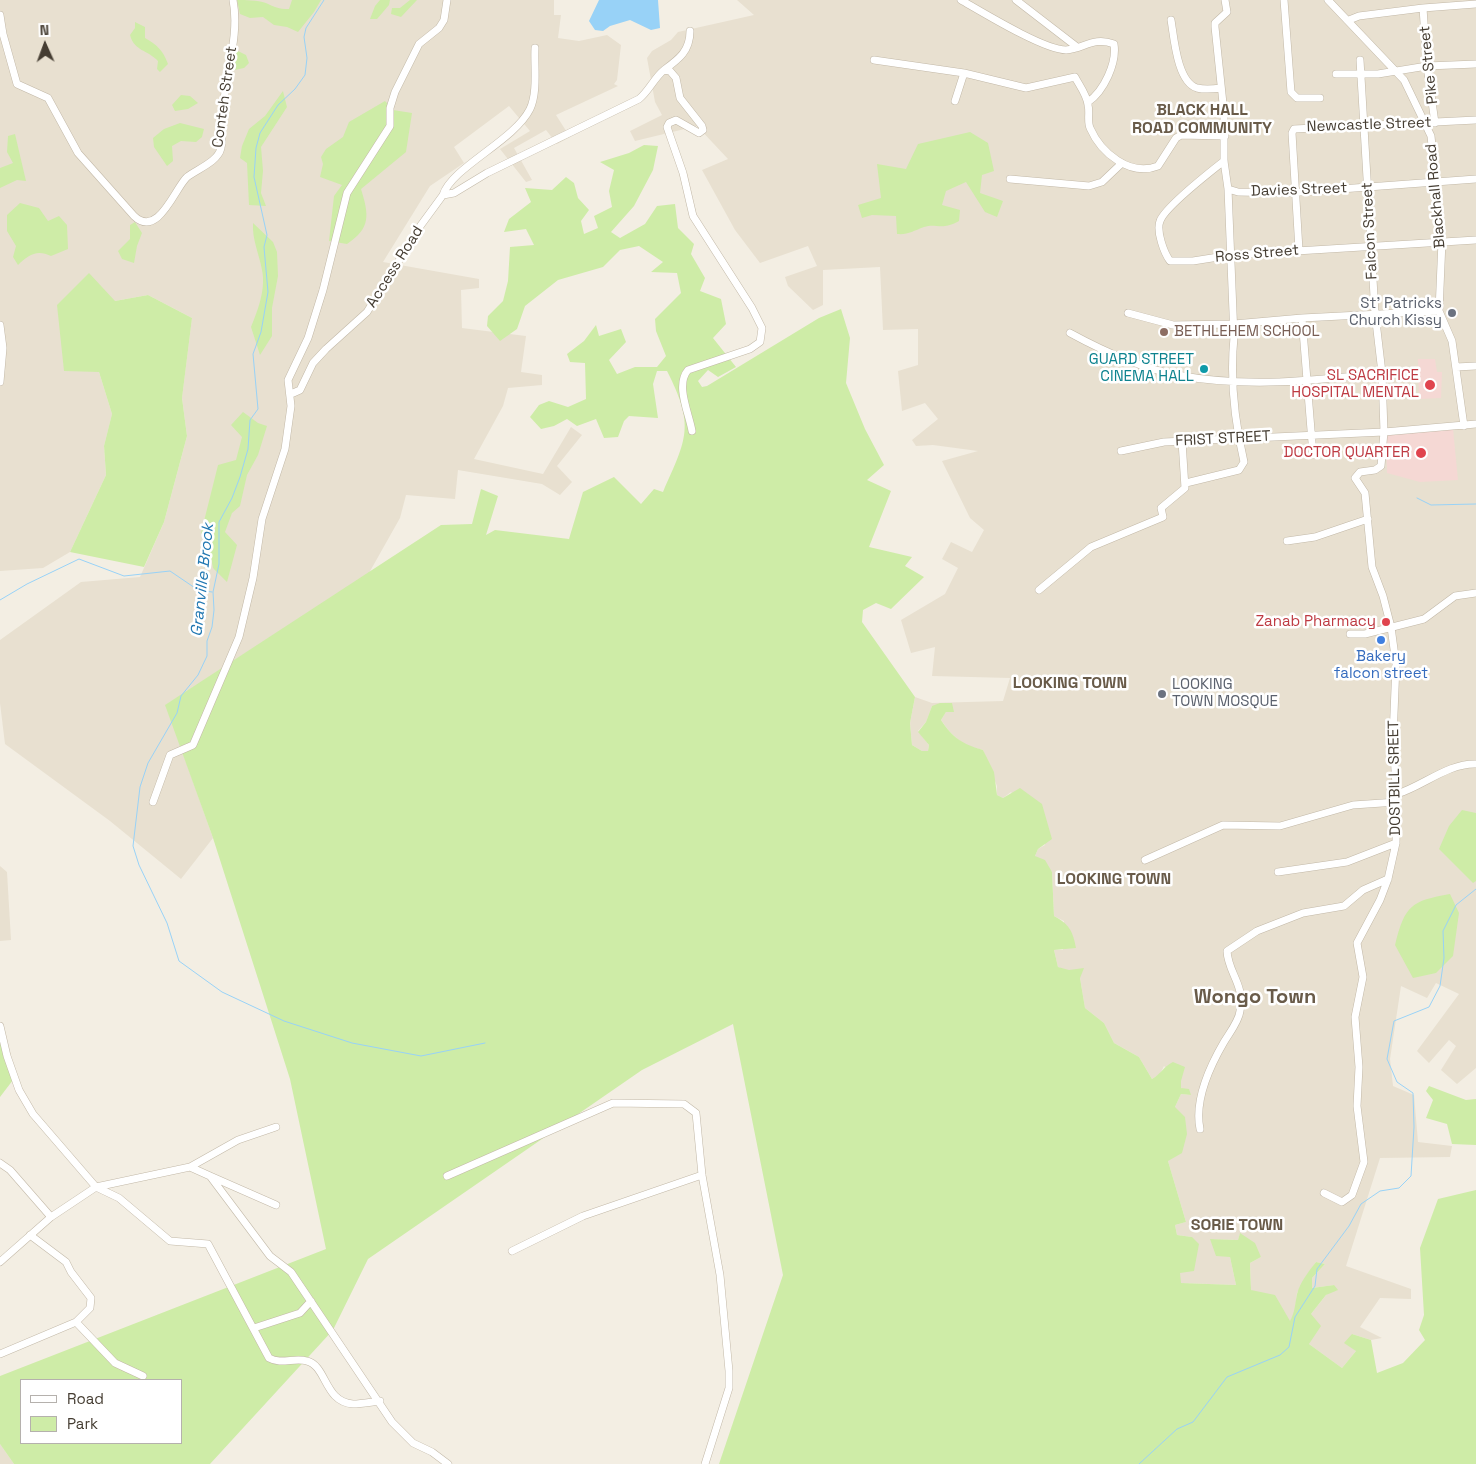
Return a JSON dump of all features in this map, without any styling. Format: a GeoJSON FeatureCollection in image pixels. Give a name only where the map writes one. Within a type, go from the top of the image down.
{"type":"FeatureCollection","features":[{"type":"Feature","properties":{"kind":"street","name":"Conteh Street"},"geometry":{"type":"LineString","coordinates":[[0,15],[15,80],[22,88],[48,98],[78,153],[138,220],[150,221],[161,214],[172,203],[186,178],[208,164],[221,149],[222,109],[234,23],[233,0]]}},
{"type":"Feature","properties":{"kind":"street"},"geometry":{"type":"LineString","coordinates":[[153,802],[170,755],[193,745],[239,637],[253,578],[262,519],[285,449],[291,394],[287,385],[288,380],[308,338],[324,290],[346,193],[390,126],[390,108],[395,92],[419,44],[440,28],[444,20],[447,0]]}},
{"type":"Feature","properties":{"kind":"street"},"geometry":{"type":"LineString","coordinates":[[961,0],[1037,41],[1065,50],[1096,41],[1113,43],[1115,45],[1106,81],[1097,96],[1088,102]]}},
{"type":"Feature","properties":{"kind":"street"},"geometry":{"type":"LineString","coordinates":[[1016,0],[1077,46]]}},
{"type":"Feature","properties":{"kind":"street"},"geometry":{"type":"LineString","coordinates":[[1186,483],[1241,469],[1244,462],[1239,438],[1234,383],[1234,324],[1228,189],[1224,161],[1225,136],[1221,88],[1214,27],[1215,23],[1227,12],[1225,0]]}},
{"type":"Feature","properties":{"kind":"street"},"geometry":{"type":"LineString","coordinates":[[1284,0],[1291,92],[1297,98],[1320,98]]}},
{"type":"Feature","properties":{"kind":"street","name":"Blackhall Road"},"geometry":{"type":"LineString","coordinates":[[1328,0],[1396,70],[1411,91],[1431,136],[1442,241],[1439,311],[1452,341],[1464,426]]}},
{"type":"Feature","properties":{"kind":"street"},"geometry":{"type":"LineString","coordinates":[[1349,20],[1359,16],[1476,4]]}},
{"type":"Feature","properties":{"kind":"street","name":"Pike Street"},"geometry":{"type":"LineString","coordinates":[[1423,8],[1426,66],[1435,123]]}},
{"type":"Feature","properties":{"kind":"street"},"geometry":{"type":"LineString","coordinates":[[1171,20],[1178,62],[1187,78],[1197,88],[1221,88]]}},
{"type":"Feature","properties":{"kind":"street"},"geometry":{"type":"LineString","coordinates":[[443,195],[454,193],[487,173],[639,99],[664,70],[685,53],[690,42],[690,32]]}},
{"type":"Feature","properties":{"kind":"street","name":"Access Road"},"geometry":{"type":"LineString","coordinates":[[291,394],[300,390],[313,363],[326,349],[368,312],[420,225],[443,195],[449,182],[493,147],[529,110],[533,96],[535,48]]}},
{"type":"Feature","properties":{"kind":"street"},"geometry":{"type":"LineString","coordinates":[[874,60],[964,74],[1026,88],[1072,76],[1088,102],[1090,129],[1103,147],[1122,163],[1140,170],[1158,166],[1176,138],[1185,135],[1225,136]]}},
{"type":"Feature","properties":{"kind":"street","name":"Falcon Street"},"geometry":{"type":"LineString","coordinates":[[1360,60],[1370,246],[1382,373],[1384,432]]}},
{"type":"Feature","properties":{"kind":"street"},"geometry":{"type":"LineString","coordinates":[[1336,74],[1361,76],[1426,66],[1476,64]]}},
{"type":"Feature","properties":{"kind":"street"},"geometry":{"type":"LineString","coordinates":[[664,70],[674,73],[680,98],[704,130],[699,133],[676,120],[667,126],[683,173],[693,216],[752,308],[762,328],[760,342],[750,349],[688,370],[683,376],[682,385],[692,431]]}},
{"type":"Feature","properties":{"kind":"street"},"geometry":{"type":"LineString","coordinates":[[955,101],[964,74]]}},
{"type":"Feature","properties":{"kind":"street","name":"Newcastle Street"},"geometry":{"type":"LineString","coordinates":[[1298,250],[1292,131],[1299,128],[1426,124],[1476,120]]}},
{"type":"Feature","properties":{"kind":"street","name":"Ross Street"},"geometry":{"type":"LineString","coordinates":[[1224,161],[1168,210],[1160,220],[1158,228],[1170,261],[1188,261],[1231,255],[1298,250],[1476,240]]}},
{"type":"Feature","properties":{"kind":"street"},"geometry":{"type":"LineString","coordinates":[[1010,179],[1089,186],[1102,182],[1122,163]]}},
{"type":"Feature","properties":{"kind":"street","name":"Davies Street"},"geometry":{"type":"LineString","coordinates":[[1228,189],[1238,192],[1294,192],[1476,179]]}},
{"type":"Feature","properties":{"kind":"street"},"geometry":{"type":"LineString","coordinates":[[1128,312],[1173,325],[1234,324],[1375,313],[1439,311]]}},
{"type":"Feature","properties":{"kind":"street"},"geometry":{"type":"LineString","coordinates":[[1302,318],[1313,455]]}},
{"type":"Feature","properties":{"kind":"street"},"geometry":{"type":"LineString","coordinates":[[0,325],[3,348],[0,380]]}},
{"type":"Feature","properties":{"kind":"street"},"geometry":{"type":"LineString","coordinates":[[1070,334],[1096,347],[1147,367],[1176,375],[1234,383],[1306,381],[1382,373]]}},
{"type":"Feature","properties":{"kind":"street"},"geometry":{"type":"LineString","coordinates":[[1456,367],[1476,366]]}},
{"type":"Feature","properties":{"kind":"street","name":"FRIST STREET"},"geometry":{"type":"LineString","coordinates":[[1122,451],[1164,442],[1384,432],[1476,424]]}},
{"type":"Feature","properties":{"kind":"street","name":"DOSTBILL SREET"},"geometry":{"type":"LineString","coordinates":[[1324,1193],[1342,1202],[1347,1200],[1352,1194],[1364,1162],[1357,1106],[1359,1067],[1355,1017],[1363,977],[1356,943],[1380,900],[1388,879],[1396,843],[1397,794],[1393,738],[1396,664],[1391,627],[1383,596],[1372,567],[1365,493],[1355,478],[1360,472],[1375,470],[1381,466],[1384,432]]}},
{"type":"Feature","properties":{"kind":"street"},"geometry":{"type":"LineString","coordinates":[[1039,590],[1091,547],[1163,517],[1161,508],[1184,491],[1186,483],[1182,441]]}},
{"type":"Feature","properties":{"kind":"street"},"geometry":{"type":"LineString","coordinates":[[1287,542],[1315,537],[1368,519]]}},
{"type":"Feature","properties":{"kind":"street"},"geometry":{"type":"LineString","coordinates":[[1350,634],[1365,634],[1424,618],[1456,596],[1476,593]]}},
{"type":"Feature","properties":{"kind":"street"},"geometry":{"type":"LineString","coordinates":[[1397,794],[1416,788],[1447,771],[1476,764]]}},
{"type":"Feature","properties":{"kind":"street"},"geometry":{"type":"LineString","coordinates":[[1145,860],[1223,825],[1280,826],[1353,806],[1397,802]]}},
{"type":"Feature","properties":{"kind":"street"},"geometry":{"type":"LineString","coordinates":[[1278,872],[1347,862],[1396,843]]}},
{"type":"Feature","properties":{"kind":"street"},"geometry":{"type":"LineString","coordinates":[[1200,1130],[1198,1120],[1202,1097],[1212,1063],[1240,1012],[1240,985],[1227,951],[1257,931],[1303,913],[1344,906],[1363,890],[1388,879]]}},
{"type":"Feature","properties":{"kind":"street"},"geometry":{"type":"LineString","coordinates":[[0,1026],[7,1056],[19,1090],[32,1114],[96,1187],[119,1198],[170,1241],[208,1244],[269,1358],[273,1360],[306,1360],[316,1364],[329,1391],[352,1404],[380,1401]]}},
{"type":"Feature","properties":{"kind":"street"},"geometry":{"type":"LineString","coordinates":[[447,1176],[613,1103],[684,1104],[696,1113],[702,1175],[720,1275],[729,1371],[729,1388],[705,1464]]}},
{"type":"Feature","properties":{"kind":"street"},"geometry":{"type":"LineString","coordinates":[[0,1262],[51,1217],[96,1187],[190,1167],[238,1140],[276,1127]]}},
{"type":"Feature","properties":{"kind":"street"},"geometry":{"type":"LineString","coordinates":[[0,1163],[10,1170],[51,1217]]}},
{"type":"Feature","properties":{"kind":"street"},"geometry":{"type":"LineString","coordinates":[[190,1167],[276,1205]]}},
{"type":"Feature","properties":{"kind":"street"},"geometry":{"type":"LineString","coordinates":[[512,1251],[583,1216],[702,1175]]}},
{"type":"Feature","properties":{"kind":"street"},"geometry":{"type":"LineString","coordinates":[[210,1176],[270,1256],[291,1272],[380,1401],[392,1422],[413,1443],[432,1452],[448,1464]]}},
{"type":"Feature","properties":{"kind":"street"},"geometry":{"type":"LineString","coordinates":[[0,1354],[76,1322],[90,1308],[91,1298],[71,1272],[66,1262],[30,1235]]}},
{"type":"Feature","properties":{"kind":"street"},"geometry":{"type":"LineString","coordinates":[[254,1328],[300,1313],[311,1301]]}},
{"type":"Feature","properties":{"kind":"street"},"geometry":{"type":"LineString","coordinates":[[76,1322],[115,1363],[143,1376]]}},
{"type":"Feature","properties":{"kind":"shaded area"},"geometry":{"type":"Polygon","coordinates":[[[0,0],[554,0],[554,15],[561,15],[558,38],[579,41],[607,35],[621,45],[617,80],[614,84],[618,86],[556,115],[570,137],[557,144],[546,130],[514,148],[532,180],[526,182],[500,149],[530,131],[509,106],[454,147],[464,163],[430,186],[383,262],[479,279],[479,288],[461,290],[462,328],[526,336],[521,372],[542,375],[542,385],[508,388],[503,406],[474,459],[543,474],[571,427],[582,435],[557,466],[572,482],[560,495],[542,484],[458,470],[455,499],[406,495],[400,518],[369,573],[166,705],[213,838],[181,879],[110,821],[5,744],[0,703],[0,640],[81,582],[140,577],[164,522],[187,436],[182,398],[192,318],[148,295],[115,301],[99,372],[112,414],[104,446],[106,475],[70,552],[43,568],[0,571],[0,0]]]}},
{"type":"Feature","properties":{"kind":"shaded area"},"geometry":{"type":"Polygon","coordinates":[[[737,0],[1476,0],[1476,1068],[1457,1084],[1441,1070],[1456,1046],[1449,1040],[1429,1063],[1417,1051],[1459,994],[1436,983],[1427,998],[1401,986],[1390,1059],[1393,1086],[1414,1095],[1418,1142],[1452,1146],[1450,1157],[1380,1158],[1346,1266],[1411,1289],[1411,1299],[1380,1298],[1360,1327],[1382,1338],[1371,1340],[1352,1334],[1356,1351],[1342,1368],[1309,1344],[1311,1314],[1334,1285],[1312,1288],[1312,1278],[1325,1264],[1316,1262],[1307,1275],[1297,1293],[1295,1312],[1290,1322],[1251,1290],[1250,1263],[1261,1257],[1240,1234],[1238,1240],[1210,1239],[1230,1257],[1236,1285],[1180,1283],[1180,1273],[1192,1237],[1177,1235],[1175,1225],[1186,1222],[1168,1161],[1175,1107],[1181,1094],[1191,1095],[1181,1088],[1181,1081],[1164,1066],[1160,1074],[1152,1079],[1139,1057],[1114,1043],[1104,1023],[1085,1008],[1080,978],[1058,967],[1054,950],[1063,950],[1064,921],[1054,916],[1052,872],[1035,856],[1038,849],[1045,845],[1011,792],[1003,798],[997,795],[997,786],[983,750],[964,745],[949,731],[941,720],[946,712],[932,706],[926,722],[918,731],[929,745],[928,751],[922,751],[912,745],[910,723],[915,697],[932,703],[1003,701],[1010,678],[932,676],[935,647],[911,653],[901,620],[945,594],[958,568],[942,559],[951,542],[972,552],[984,530],[970,518],[942,461],[978,451],[933,445],[916,446],[912,440],[938,419],[925,403],[902,411],[898,371],[918,365],[918,329],[883,330],[880,267],[823,270],[823,305],[813,310],[788,286],[785,277],[817,266],[808,246],[760,263],[735,230],[702,170],[728,159],[697,126],[635,141],[630,131],[662,115],[655,102],[647,58],[652,51],[671,40],[678,32],[754,15],[737,0]]]}},
{"type":"Feature","properties":{"kind":"shaded area","name":"SL SACRIFICE HOSPITAL MENTAL"},"geometry":{"type":"Polygon","coordinates":[[[1418,359],[1435,359],[1437,372],[1442,372],[1441,398],[1419,399],[1418,359]]]}},
{"type":"Feature","properties":{"kind":"shaded area","name":"DOCTOR QUARTER"},"geometry":{"type":"Polygon","coordinates":[[[1453,429],[1458,480],[1420,482],[1387,473],[1386,433],[1453,429]]]}},
{"type":"Feature","properties":{"kind":"shaded area"},"geometry":{"type":"Polygon","coordinates":[[[0,866],[7,872],[11,940],[0,941],[0,866]]]}},
{"type":"Feature","properties":{"kind":"shaded area"},"geometry":{"type":"Polygon","coordinates":[[[0,1444],[14,1464],[0,1464],[0,1444]]]}},
{"type":"Feature","properties":{"kind":"green space"},"geometry":{"type":"Polygon","coordinates":[[[237,0],[259,1],[274,7],[289,9],[292,0],[321,0],[298,32],[287,27],[274,25],[263,17],[250,18],[240,14],[237,0]]]}},
{"type":"Feature","properties":{"kind":"green space"},"geometry":{"type":"Polygon","coordinates":[[[380,0],[390,0],[389,5],[377,19],[370,19],[375,6],[380,0]]]}},
{"type":"Feature","properties":{"kind":"green space"},"geometry":{"type":"Polygon","coordinates":[[[410,0],[417,0],[401,17],[391,14],[392,8],[400,8],[410,0]]]}},
{"type":"Feature","properties":{"kind":"green space"},"geometry":{"type":"Polygon","coordinates":[[[135,22],[145,27],[145,38],[159,48],[166,59],[168,64],[160,72],[157,69],[158,61],[138,47],[132,40],[130,35],[135,28],[135,22]]]}},
{"type":"Feature","properties":{"kind":"green space"},"geometry":{"type":"Polygon","coordinates":[[[232,44],[238,51],[246,55],[249,63],[244,68],[230,71],[232,44]]]}},
{"type":"Feature","properties":{"kind":"green space"},"geometry":{"type":"Polygon","coordinates":[[[283,91],[287,107],[261,147],[263,171],[261,193],[266,206],[249,205],[247,163],[240,158],[242,146],[249,129],[265,116],[283,91]]]}},
{"type":"Feature","properties":{"kind":"green space"},"geometry":{"type":"Polygon","coordinates":[[[181,95],[190,96],[198,103],[188,109],[175,111],[172,105],[181,95]]]}},
{"type":"Feature","properties":{"kind":"green space"},"geometry":{"type":"Polygon","coordinates":[[[385,101],[393,110],[412,113],[406,152],[361,189],[366,206],[366,220],[355,238],[347,244],[329,241],[334,196],[342,185],[320,177],[323,164],[321,157],[326,149],[343,137],[349,122],[385,101]]]}},
{"type":"Feature","properties":{"kind":"green space"},"geometry":{"type":"Polygon","coordinates":[[[180,123],[204,129],[202,137],[196,142],[181,141],[172,146],[173,161],[167,166],[154,147],[153,138],[164,129],[180,123]]]}},
{"type":"Feature","properties":{"kind":"green space"},"geometry":{"type":"Polygon","coordinates":[[[970,132],[988,143],[994,171],[982,175],[980,193],[1003,201],[997,217],[985,212],[966,182],[946,191],[942,205],[960,210],[959,221],[948,226],[928,226],[907,233],[897,234],[896,216],[872,215],[862,218],[858,205],[881,198],[877,164],[906,169],[918,144],[970,132]]]}},
{"type":"Feature","properties":{"kind":"green space"},"geometry":{"type":"Polygon","coordinates":[[[15,134],[26,181],[17,180],[0,188],[0,168],[13,163],[7,152],[8,136],[15,134]]]}},
{"type":"Feature","properties":{"kind":"green space"},"geometry":{"type":"Polygon","coordinates":[[[644,145],[658,146],[653,170],[634,206],[611,232],[620,238],[645,224],[657,206],[675,204],[678,228],[694,244],[691,254],[705,278],[700,291],[721,299],[726,324],[713,338],[736,367],[718,377],[708,370],[698,381],[702,387],[707,386],[819,318],[841,309],[850,338],[846,383],[865,429],[884,465],[867,480],[891,491],[869,547],[912,557],[905,566],[924,577],[891,609],[876,603],[863,610],[862,622],[915,697],[910,723],[912,745],[922,751],[928,751],[929,745],[918,732],[926,722],[932,706],[940,703],[952,703],[954,712],[946,712],[941,720],[959,740],[983,750],[994,772],[997,795],[1003,798],[1020,788],[1042,804],[1052,839],[1038,849],[1035,856],[1045,860],[1052,872],[1054,916],[1070,929],[1076,948],[1054,950],[1058,967],[1069,970],[1084,968],[1080,978],[1085,1008],[1104,1023],[1114,1043],[1139,1057],[1152,1079],[1173,1062],[1185,1067],[1181,1088],[1189,1089],[1191,1095],[1181,1094],[1175,1107],[1185,1117],[1187,1134],[1182,1153],[1168,1161],[1186,1222],[1175,1225],[1177,1235],[1192,1237],[1199,1244],[1194,1271],[1180,1273],[1181,1283],[1236,1285],[1230,1257],[1216,1256],[1210,1239],[1238,1240],[1240,1233],[1255,1243],[1261,1257],[1250,1263],[1251,1290],[1275,1295],[1290,1321],[1298,1290],[1305,1277],[1316,1262],[1325,1264],[1312,1278],[1312,1288],[1334,1285],[1338,1290],[1326,1295],[1311,1314],[1321,1326],[1309,1344],[1342,1368],[1356,1351],[1344,1343],[1352,1334],[1371,1340],[1377,1373],[1403,1363],[1425,1340],[1419,1330],[1424,1315],[1420,1248],[1438,1199],[1476,1190],[1476,1464],[719,1464],[783,1275],[733,1024],[642,1070],[368,1259],[333,1330],[210,1464],[14,1464],[0,1444],[0,1376],[326,1249],[290,1079],[213,838],[165,705],[441,525],[472,524],[481,489],[498,496],[486,535],[495,530],[569,539],[583,492],[614,477],[641,504],[654,489],[663,492],[678,458],[684,432],[682,406],[667,371],[657,371],[653,384],[658,418],[629,416],[624,421],[618,437],[604,438],[596,419],[577,426],[567,419],[554,426],[541,429],[530,417],[539,405],[549,401],[568,407],[586,399],[585,363],[570,362],[567,354],[584,341],[596,325],[599,336],[621,329],[626,342],[609,360],[617,374],[635,367],[657,367],[666,356],[656,331],[655,319],[681,293],[677,273],[651,272],[663,262],[639,246],[620,250],[603,267],[558,280],[525,306],[517,329],[500,341],[487,326],[488,316],[503,301],[508,281],[510,247],[534,245],[526,229],[504,232],[509,219],[531,202],[525,188],[552,190],[566,177],[574,183],[578,198],[589,210],[581,221],[584,234],[598,228],[594,216],[612,207],[609,191],[614,170],[600,162],[629,153],[644,145]]]}},
{"type":"Feature","properties":{"kind":"green space"},"geometry":{"type":"Polygon","coordinates":[[[20,203],[39,208],[48,221],[59,216],[67,225],[68,249],[51,256],[41,253],[33,254],[25,258],[18,265],[13,257],[16,246],[7,231],[7,215],[20,203]]]}},
{"type":"Feature","properties":{"kind":"green space"},"geometry":{"type":"Polygon","coordinates":[[[135,222],[142,233],[134,263],[122,259],[118,251],[130,239],[130,225],[135,222]]]}},
{"type":"Feature","properties":{"kind":"green space"},"geometry":{"type":"Polygon","coordinates":[[[253,223],[273,242],[277,252],[278,276],[272,308],[272,336],[260,355],[251,327],[259,307],[263,285],[253,223]]]}},
{"type":"Feature","properties":{"kind":"green space"},"geometry":{"type":"Polygon","coordinates":[[[89,273],[115,301],[148,295],[192,318],[182,398],[187,436],[164,522],[144,567],[70,552],[106,475],[104,446],[112,414],[99,372],[64,371],[57,305],[89,273]]]}},
{"type":"Feature","properties":{"kind":"green space"},"geometry":{"type":"Polygon","coordinates":[[[243,412],[258,423],[267,426],[258,455],[247,475],[240,506],[232,513],[225,532],[237,545],[227,582],[213,568],[208,543],[201,533],[218,465],[236,460],[242,437],[231,425],[243,412]]]}},
{"type":"Feature","properties":{"kind":"green space"},"geometry":{"type":"Polygon","coordinates":[[[1462,810],[1476,813],[1476,881],[1473,883],[1439,849],[1449,826],[1462,810]]]}},
{"type":"Feature","properties":{"kind":"green space"},"geometry":{"type":"Polygon","coordinates":[[[1450,894],[1459,913],[1453,956],[1436,973],[1413,978],[1395,945],[1402,921],[1412,907],[1418,903],[1426,899],[1450,894]]]}},
{"type":"Feature","properties":{"kind":"green space"},"geometry":{"type":"Polygon","coordinates":[[[0,1039],[13,1080],[0,1097],[0,1039]]]}},
{"type":"Feature","properties":{"kind":"green space"},"geometry":{"type":"Polygon","coordinates":[[[1429,1086],[1466,1100],[1476,1099],[1476,1145],[1452,1144],[1447,1124],[1426,1118],[1433,1100],[1426,1091],[1429,1086]]]}},
{"type":"Feature","properties":{"kind":"water"},"geometry":{"type":"Polygon","coordinates":[[[599,0],[658,0],[660,28],[651,30],[630,20],[610,26],[603,31],[595,30],[589,21],[599,0]]]}},
{"type":"Feature","properties":{"kind":"waterway","name":"Granville Brook"},"geometry":{"type":"LineString","coordinates":[[324,0],[306,28],[304,37],[307,58],[305,75],[295,89],[278,105],[260,133],[256,148],[254,177],[267,235],[264,247],[268,292],[261,332],[253,354],[258,409],[250,420],[248,449],[240,477],[232,498],[219,522],[219,564],[213,592],[214,610],[212,627],[207,641],[207,656],[198,675],[181,696],[177,713],[148,763],[140,787],[133,846],[139,865],[167,923],[179,961],[222,992],[284,1021],[352,1043],[421,1056],[485,1043]]}},
{"type":"Feature","properties":{"kind":"waterway"},"geometry":{"type":"LineString","coordinates":[[1417,498],[1431,505],[1476,504]]}},
{"type":"Feature","properties":{"kind":"waterway"},"geometry":{"type":"LineString","coordinates":[[0,600],[27,584],[79,559],[124,576],[170,571],[198,590],[212,592]]}},
{"type":"Feature","properties":{"kind":"waterway"},"geometry":{"type":"LineString","coordinates":[[1139,1464],[1177,1429],[1193,1422],[1227,1377],[1280,1355],[1289,1347],[1295,1317],[1315,1286],[1317,1269],[1349,1226],[1361,1204],[1380,1191],[1399,1188],[1411,1176],[1414,1127],[1413,1093],[1397,1082],[1387,1059],[1394,1021],[1429,1007],[1440,986],[1444,958],[1443,931],[1456,905],[1476,889]]}},
{"type":"Feature","properties":{"kind":"place","name":"St' Patricks Church Kissy"},"geometry":{"type":"Point","coordinates":[1452,313]}},
{"type":"Feature","properties":{"kind":"place","name":"BETHLEHEM SCHOOL"},"geometry":{"type":"Point","coordinates":[1164,332]}},
{"type":"Feature","properties":{"kind":"place","name":"GUARD STREET CINEMA HALL"},"geometry":{"type":"Point","coordinates":[1204,369]}},
{"type":"Feature","properties":{"kind":"place","name":"SL SACRIFICE HOSPITAL MENTAL"},"geometry":{"type":"Point","coordinates":[1430,385]}},
{"type":"Feature","properties":{"kind":"place","name":"DOCTOR QUARTER"},"geometry":{"type":"Point","coordinates":[1421,453]}},
{"type":"Feature","properties":{"kind":"place","name":"Zanab Pharmacy"},"geometry":{"type":"Point","coordinates":[1386,622]}},
{"type":"Feature","properties":{"kind":"place","name":"Bakery falcon street"},"geometry":{"type":"Point","coordinates":[1381,640]}},
{"type":"Feature","properties":{"kind":"place","name":"LOOKING TOWN MOSQUE"},"geometry":{"type":"Point","coordinates":[1162,694]}},
{"type":"Feature","properties":{"kind":"district","name":"BLACK HALL ROAD COMMUNITY"},"geometry":{"type":"Point","coordinates":[1202,120]}},
{"type":"Feature","properties":{"kind":"district","name":"LOOKING TOWN"},"geometry":{"type":"Point","coordinates":[1070,684]}},
{"type":"Feature","properties":{"kind":"district","name":"LOOKING TOWN"},"geometry":{"type":"Point","coordinates":[1114,880]}},
{"type":"Feature","properties":{"kind":"district","name":"Wongo Town"},"geometry":{"type":"Point","coordinates":[1255,998]}},
{"type":"Feature","properties":{"kind":"district","name":"SORIE TOWN"},"geometry":{"type":"Point","coordinates":[1237,1226]}}]}
